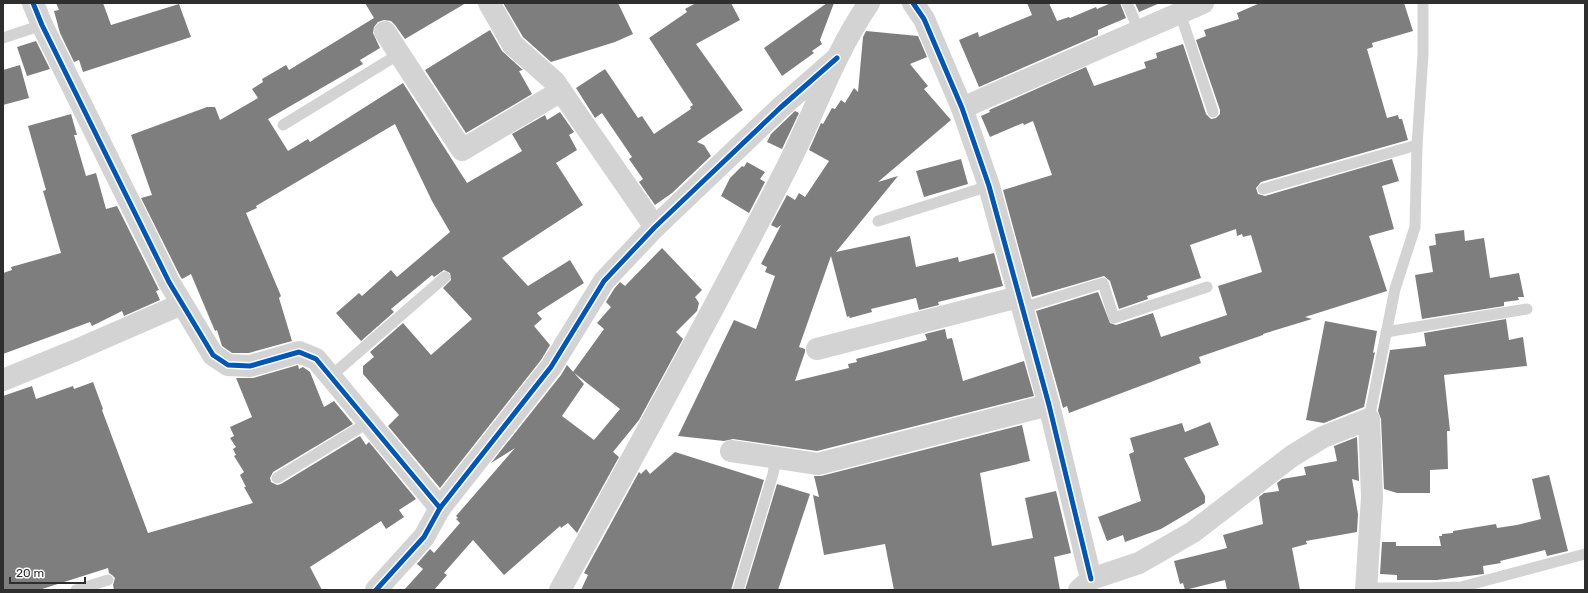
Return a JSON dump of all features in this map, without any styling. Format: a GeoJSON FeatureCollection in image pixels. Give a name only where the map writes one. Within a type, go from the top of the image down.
{"type":"FeatureCollection","features":[{"type":"Feature","properties":{"kind":"street"},"geometry":{"type":"LineString","coordinates":[[33,3],[42,25],[169,282],[213,355],[228,365],[250,366],[299,352],[316,359],[440,508]]}},
{"type":"Feature","properties":{"kind":"street"},"geometry":{"type":"LineString","coordinates":[[490,3],[513,45],[561,90],[655,227]]}},
{"type":"Feature","properties":{"kind":"street"},"geometry":{"type":"LineString","coordinates":[[560,590],[642,440],[785,171],[838,58],[869,3]]}},
{"type":"Feature","properties":{"kind":"street"},"geometry":{"type":"LineString","coordinates":[[913,3],[924,19],[962,108],[989,186],[1049,405],[1085,584],[1139,563],[1186,536],[1292,456],[1322,437],[1369,419],[1372,497],[1366,589]]}},
{"type":"Feature","properties":{"kind":"street"},"geometry":{"type":"LineString","coordinates":[[962,108],[1194,6]]}},
{"type":"Feature","properties":{"kind":"street"},"geometry":{"type":"LineString","coordinates":[[385,32],[462,150],[561,90]]}},
{"type":"Feature","properties":{"kind":"street"},"geometry":{"type":"LineString","coordinates":[[383,587],[424,537],[440,508],[551,367],[604,281],[655,227],[780,108],[838,58]]}},
{"type":"Feature","properties":{"kind":"street"},"geometry":{"type":"LineString","coordinates":[[818,349],[1021,302]]}},
{"type":"Feature","properties":{"kind":"street"},"geometry":{"type":"LineString","coordinates":[[3,380],[182,304]]}},
{"type":"Feature","properties":{"kind":"street"},"geometry":{"type":"LineString","coordinates":[[731,451],[818,464],[1049,405]]}},
{"type":"Feature","properties":{"kind":"lane"},"geometry":{"type":"LineString","coordinates":[[1127,3],[1139,31]]}},
{"type":"Feature","properties":{"kind":"lane"},"geometry":{"type":"LineString","coordinates":[[1369,419],[1395,289],[1415,227],[1417,145],[1424,54],[1423,3]]}},
{"type":"Feature","properties":{"kind":"lane"},"geometry":{"type":"LineString","coordinates":[[1194,6],[1213,112]]}},
{"type":"Feature","properties":{"kind":"lane"},"geometry":{"type":"LineString","coordinates":[[3,38],[42,25]]}},
{"type":"Feature","properties":{"kind":"lane"},"geometry":{"type":"LineString","coordinates":[[283,125],[399,54]]}},
{"type":"Feature","properties":{"kind":"lane"},"geometry":{"type":"LineString","coordinates":[[1262,189],[1417,145]]}},
{"type":"Feature","properties":{"kind":"lane"},"geometry":{"type":"LineString","coordinates":[[878,221],[989,186]]}},
{"type":"Feature","properties":{"kind":"lane"},"geometry":{"type":"LineString","coordinates":[[331,376],[445,277]]}},
{"type":"Feature","properties":{"kind":"lane"},"geometry":{"type":"LineString","coordinates":[[1021,302],[1103,283],[1114,318],[1207,288]]}},
{"type":"Feature","properties":{"kind":"lane"},"geometry":{"type":"LineString","coordinates":[[1386,332],[1527,309]]}},
{"type":"Feature","properties":{"kind":"lane"},"geometry":{"type":"LineString","coordinates":[[277,478],[369,422]]}},
{"type":"Feature","properties":{"kind":"lane"},"geometry":{"type":"LineString","coordinates":[[738,590],[773,474],[776,457]]}},
{"type":"Feature","properties":{"kind":"lane"},"geometry":{"type":"LineString","coordinates":[[1366,589],[1461,587],[1585,554]]}},
{"type":"Feature","properties":{"kind":"lane"},"geometry":{"type":"LineString","coordinates":[[76,590],[108,580]]}},
{"type":"Feature","properties":{"kind":"building"},"geometry":{"type":"Polygon","coordinates":[[[56,3],[103,3],[111,25],[179,4],[191,37],[83,72],[79,60],[74,62],[60,33],[54,11],[59,10],[56,3]]]}},
{"type":"Feature","properties":{"kind":"building"},"geometry":{"type":"Polygon","coordinates":[[[365,3],[466,3],[405,39],[391,21],[384,20],[378,22],[374,27],[373,33],[380,48],[360,60],[363,64],[268,119],[288,151],[308,139],[310,142],[403,83],[467,183],[522,151],[512,134],[545,115],[547,120],[560,112],[574,132],[569,135],[577,150],[556,163],[583,205],[502,258],[528,286],[570,260],[584,283],[537,313],[542,319],[534,326],[550,345],[541,360],[440,488],[388,426],[399,415],[363,374],[363,366],[374,357],[370,352],[403,323],[431,355],[472,319],[443,288],[451,280],[450,273],[444,270],[434,277],[432,275],[391,309],[394,312],[361,341],[336,313],[359,293],[362,296],[391,270],[397,277],[450,232],[432,201],[395,124],[256,206],[257,208],[246,213],[281,296],[279,298],[292,341],[249,353],[232,353],[222,346],[217,330],[215,331],[191,274],[182,279],[180,276],[141,198],[152,195],[131,135],[207,107],[215,107],[220,120],[258,98],[252,89],[263,82],[262,79],[286,65],[289,70],[374,18],[365,3]]]}},
{"type":"Feature","properties":{"kind":"building"},"geometry":{"type":"Polygon","coordinates":[[[503,3],[618,3],[633,34],[615,42],[551,62],[523,37],[503,3]]]}},
{"type":"Feature","properties":{"kind":"building"},"geometry":{"type":"Polygon","coordinates":[[[696,3],[731,3],[740,20],[696,44],[743,110],[697,142],[704,145],[711,156],[672,193],[655,205],[639,182],[643,179],[629,159],[632,157],[602,113],[595,118],[576,88],[605,69],[638,118],[642,116],[654,134],[691,109],[690,107],[693,105],[649,38],[687,12],[685,9],[696,3]]]}},
{"type":"Feature","properties":{"kind":"building"},"geometry":{"type":"Polygon","coordinates":[[[827,3],[834,3],[820,40],[822,44],[812,51],[814,53],[782,76],[764,48],[827,3]]]}},
{"type":"Feature","properties":{"kind":"building"},"geometry":{"type":"Polygon","coordinates":[[[1027,3],[1049,3],[1057,21],[1070,18],[1096,7],[1097,9],[1111,3],[1120,3],[1126,18],[1098,30],[1098,35],[979,87],[959,40],[978,32],[979,37],[1032,15],[1027,3]]]}},
{"type":"Feature","properties":{"kind":"building"},"geometry":{"type":"Polygon","coordinates":[[[1135,3],[1160,3],[1139,12],[1135,3]]]}},
{"type":"Feature","properties":{"kind":"building"},"geometry":{"type":"Polygon","coordinates":[[[1260,3],[1404,3],[1413,31],[1372,43],[1373,47],[1367,49],[1387,118],[1398,115],[1399,119],[1402,119],[1408,140],[1261,182],[1256,188],[1258,194],[1265,196],[1392,159],[1399,181],[1382,186],[1394,229],[1369,236],[1387,291],[1305,317],[1312,319],[1263,334],[1199,357],[1201,363],[1069,413],[1067,406],[1063,408],[1036,311],[1098,292],[1110,323],[1116,325],[1153,313],[1161,337],[1227,315],[1218,286],[1262,272],[1251,235],[1243,237],[1242,234],[1237,236],[1236,229],[1190,245],[1201,278],[1147,296],[1148,299],[1119,309],[1110,281],[1104,276],[1032,297],[1003,190],[1052,175],[1033,121],[1024,125],[1023,123],[990,137],[981,116],[990,112],[989,110],[1086,67],[1094,86],[1146,68],[1144,62],[1157,58],[1156,53],[1183,44],[1206,114],[1211,119],[1216,118],[1220,114],[1220,110],[1196,40],[1206,36],[1204,30],[1239,19],[1237,13],[1260,3]]]}},
{"type":"Feature","properties":{"kind":"building"},"geometry":{"type":"Polygon","coordinates":[[[490,30],[502,51],[523,70],[519,71],[532,94],[466,133],[425,70],[490,30]]]}},
{"type":"Feature","properties":{"kind":"building"},"geometry":{"type":"Polygon","coordinates":[[[866,31],[918,36],[927,57],[910,64],[928,86],[924,89],[951,120],[878,182],[898,176],[836,252],[910,236],[916,267],[958,257],[959,262],[994,253],[1003,286],[938,302],[939,305],[919,310],[916,298],[871,309],[872,312],[850,318],[849,316],[847,317],[831,256],[799,347],[805,349],[805,352],[795,381],[849,368],[848,364],[857,362],[856,359],[927,340],[925,334],[945,329],[947,339],[952,338],[963,381],[1024,361],[1034,396],[817,451],[733,439],[724,441],[678,436],[734,320],[756,329],[775,276],[765,272],[767,267],[761,264],[781,225],[777,228],[771,225],[787,195],[795,200],[799,193],[805,197],[829,161],[809,150],[821,123],[823,124],[832,108],[835,109],[841,100],[845,103],[854,88],[858,92],[863,37],[866,31]]]}},
{"type":"Feature","properties":{"kind":"building"},"geometry":{"type":"Polygon","coordinates":[[[36,41],[50,69],[27,76],[17,47],[36,41]]]}},
{"type":"Feature","properties":{"kind":"building"},"geometry":{"type":"Polygon","coordinates":[[[20,65],[29,98],[3,105],[3,70],[20,65]]]}},
{"type":"Feature","properties":{"kind":"building"},"geometry":{"type":"Polygon","coordinates":[[[795,111],[799,113],[782,149],[767,142],[771,134],[795,111]]]}},
{"type":"Feature","properties":{"kind":"building"},"geometry":{"type":"Polygon","coordinates":[[[71,114],[77,135],[74,135],[86,176],[96,173],[106,209],[117,206],[159,290],[156,291],[160,300],[124,316],[122,311],[92,326],[90,322],[3,354],[3,273],[12,270],[11,267],[61,253],[43,191],[46,190],[28,126],[71,114]]]}},
{"type":"Feature","properties":{"kind":"building"},"geometry":{"type":"Polygon","coordinates":[[[961,159],[968,184],[924,197],[916,171],[961,159]]]}},
{"type":"Feature","properties":{"kind":"building"},"geometry":{"type":"Polygon","coordinates":[[[747,162],[765,172],[760,179],[765,182],[749,213],[721,196],[730,178],[742,166],[744,167],[747,162]]]}},
{"type":"Feature","properties":{"kind":"building"},"geometry":{"type":"Polygon","coordinates":[[[1464,230],[1465,241],[1484,238],[1490,278],[1519,273],[1524,297],[1518,297],[1519,300],[1504,302],[1504,306],[1422,319],[1415,275],[1433,272],[1429,246],[1436,245],[1435,234],[1464,230]]]}},
{"type":"Feature","properties":{"kind":"building"},"geometry":{"type":"Polygon","coordinates":[[[662,248],[702,290],[695,297],[699,303],[697,311],[676,332],[683,339],[639,420],[613,452],[619,457],[577,533],[568,523],[561,528],[560,526],[504,575],[473,540],[444,573],[447,575],[434,590],[404,590],[423,569],[417,564],[430,549],[434,553],[460,523],[456,519],[458,518],[456,516],[515,448],[491,463],[561,375],[567,365],[573,372],[604,329],[597,323],[611,307],[606,302],[614,289],[620,282],[625,286],[662,248]],[[574,373],[584,384],[562,416],[594,440],[620,409],[574,373]]]}},
{"type":"Feature","properties":{"kind":"building"},"geometry":{"type":"Polygon","coordinates":[[[1506,319],[1509,340],[1523,337],[1527,366],[1444,375],[1450,431],[1447,431],[1448,469],[1430,470],[1430,493],[1397,493],[1384,489],[1381,419],[1378,411],[1390,350],[1426,346],[1424,333],[1506,319]]]}},
{"type":"Feature","properties":{"kind":"building"},"geometry":{"type":"Polygon","coordinates":[[[1325,321],[1377,331],[1373,353],[1375,352],[1364,407],[1324,423],[1306,420],[1325,321]]]}},
{"type":"Feature","properties":{"kind":"building"},"geometry":{"type":"Polygon","coordinates":[[[298,365],[299,369],[303,367],[310,372],[324,407],[334,401],[353,424],[273,472],[270,478],[271,482],[277,485],[281,484],[360,436],[366,445],[369,442],[416,499],[399,510],[404,517],[386,529],[381,521],[310,567],[322,590],[114,590],[113,585],[115,578],[109,573],[108,568],[39,590],[3,590],[3,396],[32,386],[36,399],[73,386],[74,389],[93,382],[148,533],[253,503],[244,487],[246,487],[240,475],[244,472],[234,456],[236,455],[233,449],[236,447],[230,438],[234,436],[230,427],[252,417],[236,378],[253,378],[298,365]]]}},
{"type":"Feature","properties":{"kind":"building"},"geometry":{"type":"Polygon","coordinates":[[[1210,422],[1219,445],[1184,458],[1205,496],[1205,503],[1161,529],[1125,542],[1123,535],[1107,541],[1098,517],[1141,501],[1129,454],[1134,452],[1130,438],[1182,423],[1185,432],[1210,422]]]}},
{"type":"Feature","properties":{"kind":"building"},"geometry":{"type":"Polygon","coordinates":[[[1022,425],[1030,461],[980,473],[992,546],[1033,538],[1025,498],[1056,491],[1071,553],[1054,557],[1060,590],[894,590],[885,544],[824,555],[813,495],[819,497],[814,476],[821,476],[1022,425]]]}},
{"type":"Feature","properties":{"kind":"building"},"geometry":{"type":"Polygon","coordinates":[[[1357,437],[1359,481],[1352,479],[1358,514],[1357,532],[1306,541],[1307,544],[1292,548],[1300,590],[1227,590],[1225,580],[1185,590],[1183,583],[1180,584],[1174,561],[1227,548],[1223,535],[1263,524],[1259,497],[1264,493],[1279,491],[1277,483],[1282,479],[1306,475],[1304,467],[1337,461],[1334,446],[1357,437]]]}},
{"type":"Feature","properties":{"kind":"building"},"geometry":{"type":"Polygon","coordinates":[[[675,452],[764,480],[731,590],[581,590],[588,575],[584,573],[639,472],[641,474],[646,469],[650,474],[675,452]]]}},
{"type":"Feature","properties":{"kind":"building"},"geometry":{"type":"Polygon","coordinates":[[[1549,475],[1568,551],[1547,556],[1545,550],[1500,561],[1501,563],[1483,566],[1484,574],[1437,580],[1397,580],[1397,575],[1380,574],[1382,542],[1396,542],[1396,546],[1441,546],[1439,536],[1442,536],[1442,534],[1453,533],[1453,531],[1496,524],[1497,528],[1541,519],[1532,479],[1549,475]]]}},
{"type":"Feature","properties":{"kind":"building"},"geometry":{"type":"Polygon","coordinates":[[[777,484],[810,494],[778,590],[745,590],[777,484]]]}},
{"type":"Feature","properties":{"kind":"cycle path"},"geometry":{"type":"LineString","coordinates":[[33,3],[42,25],[169,282],[213,355],[228,365],[250,366],[299,352],[316,359],[440,508]]}},
{"type":"Feature","properties":{"kind":"cycle path"},"geometry":{"type":"LineString","coordinates":[[913,3],[924,19],[962,108],[989,186],[1049,405],[1091,579]]}},
{"type":"Feature","properties":{"kind":"cycle path"},"geometry":{"type":"LineString","coordinates":[[376,590],[424,537],[440,508],[551,367],[604,281],[655,227],[780,108],[837,58]]}}]}
